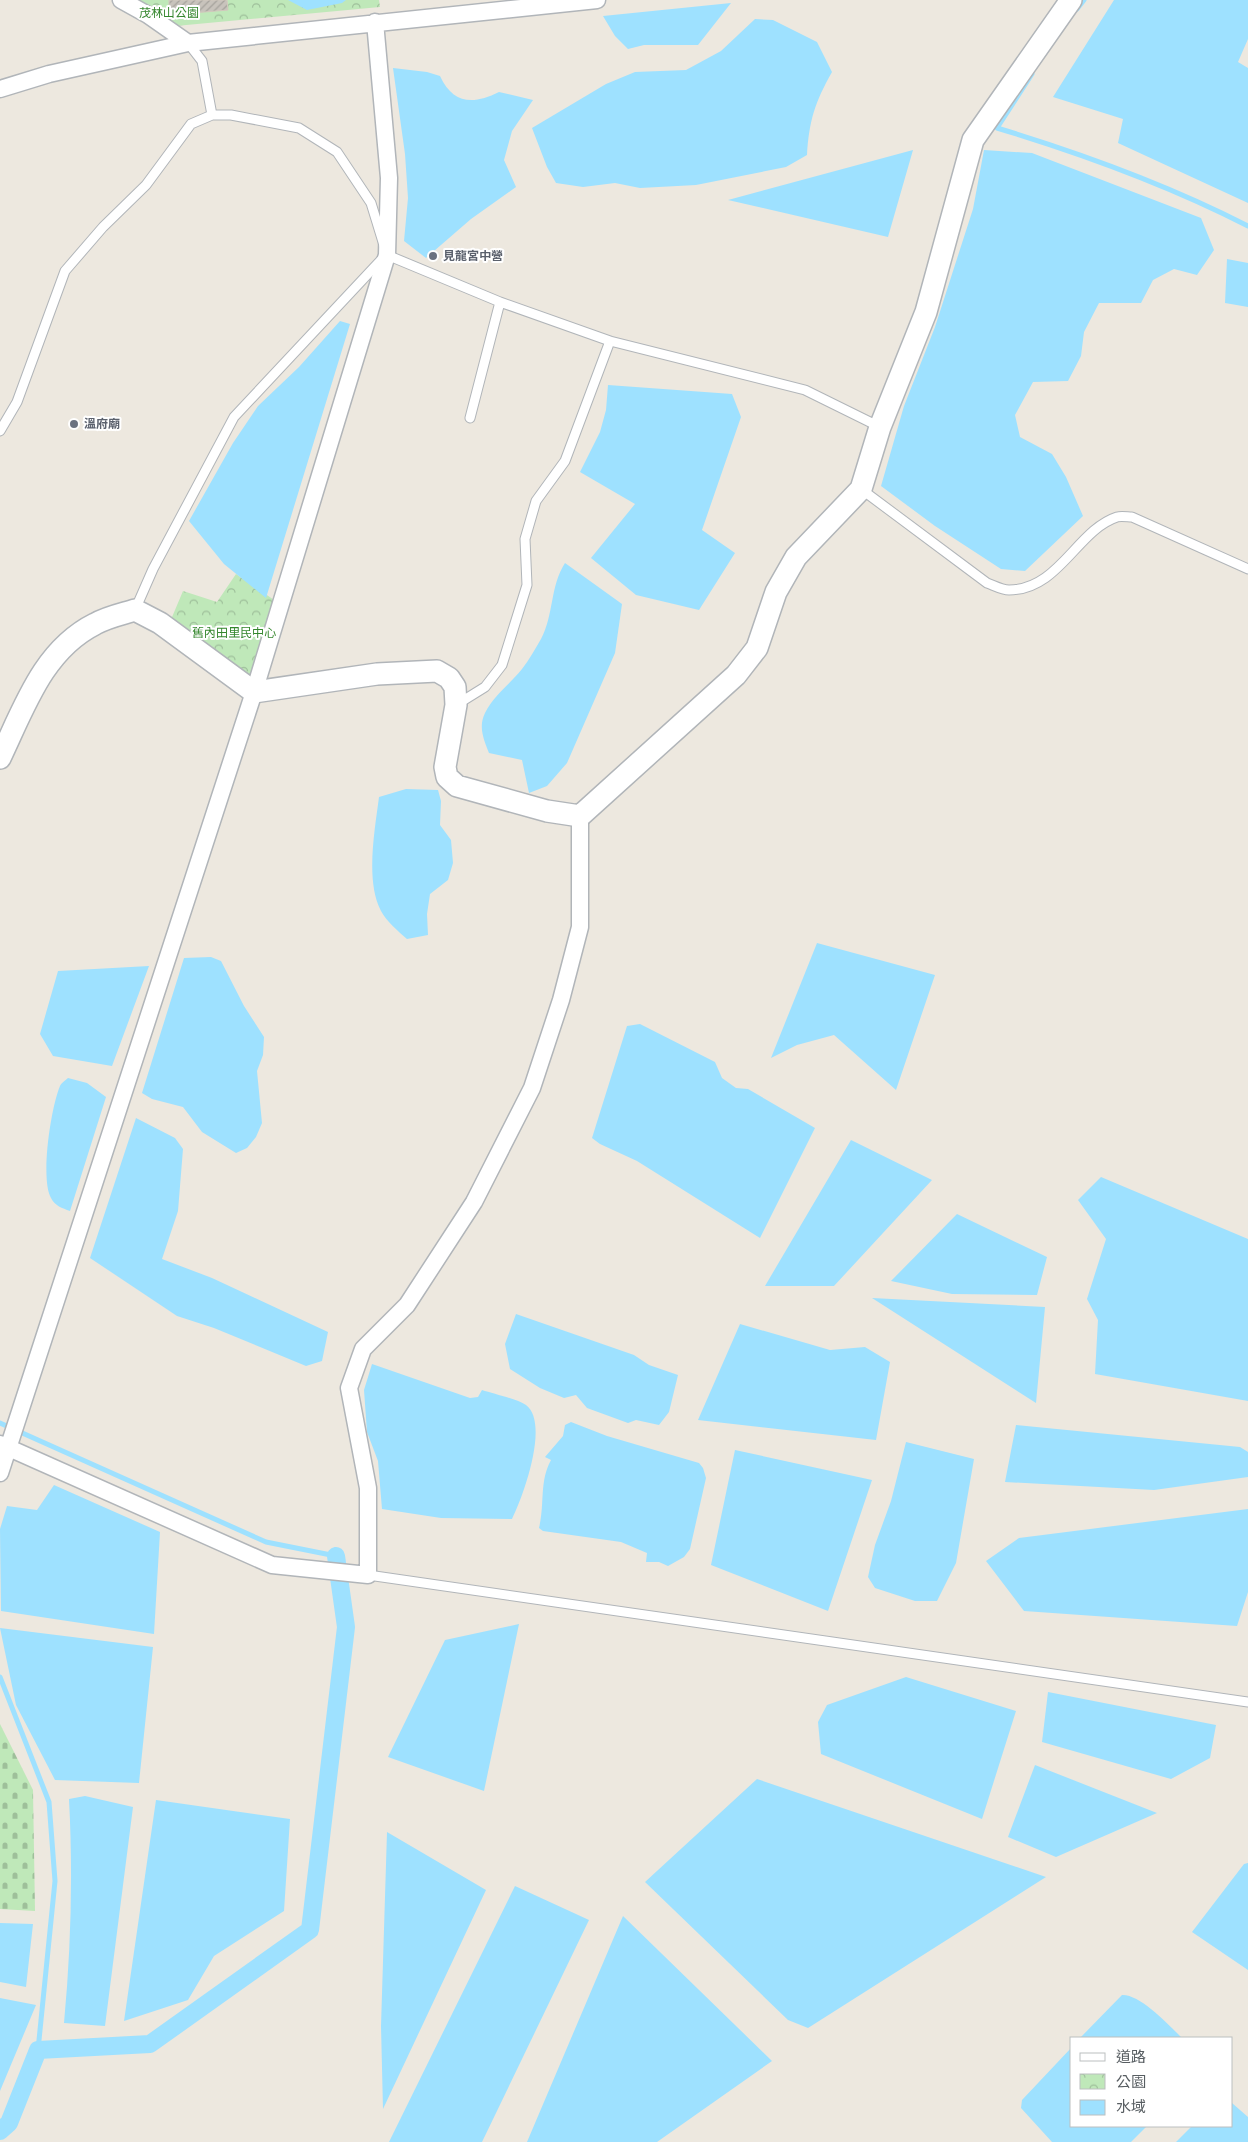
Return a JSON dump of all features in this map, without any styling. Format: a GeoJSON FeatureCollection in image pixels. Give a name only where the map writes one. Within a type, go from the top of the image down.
{"type":"FeatureCollection","features":[{"type":"Feature","properties":{"kind":"street"},"geometry":{"type":"LineString","coordinates":[[121,0],[148,15],[188,43]]}},
{"type":"Feature","properties":{"kind":"street"},"geometry":{"type":"LineString","coordinates":[[0,89],[49,74],[188,43],[597,0]]}},
{"type":"Feature","properties":{"kind":"street"},"geometry":{"type":"LineString","coordinates":[[4,1446],[272,1565],[368,1575],[368,1488],[349,1388],[363,1349],[407,1305],[474,1202],[532,1088],[562,1000],[580,927],[580,816],[736,675],[756,648],[776,592],[796,557],[861,489],[880,427],[926,312],[973,140],[1071,0]]}},
{"type":"Feature","properties":{"kind":"street"},"geometry":{"type":"LineString","coordinates":[[0,1473],[4,1446],[254,692],[387,255],[389,178],[375,22]]}},
{"type":"Feature","properties":{"kind":"street"},"geometry":{"type":"LineString","coordinates":[[0,758],[40,675],[67,642],[95,623],[135,610],[160,623],[254,692],[377,674],[437,671],[449,678],[455,687],[456,705],[445,767],[447,777],[457,786],[547,811],[580,816]]}},
{"type":"Feature","properties":{"kind":"lane"},"geometry":{"type":"LineString","coordinates":[[188,43],[202,61],[212,115]]}},
{"type":"Feature","properties":{"kind":"lane"},"geometry":{"type":"LineString","coordinates":[[0,431],[17,402],[65,271],[103,227],[146,185],[191,124],[212,115],[231,116],[299,128],[337,152],[371,204],[387,255],[500,302],[610,341],[805,390],[880,427]]}},
{"type":"Feature","properties":{"kind":"lane"},"geometry":{"type":"LineString","coordinates":[[135,610],[152,568],[234,417],[387,255]]}},
{"type":"Feature","properties":{"kind":"lane"},"geometry":{"type":"LineString","coordinates":[[470,418],[500,302]]}},
{"type":"Feature","properties":{"kind":"lane"},"geometry":{"type":"LineString","coordinates":[[456,705],[485,687],[502,665],[528,585],[525,539],[536,501],[565,461],[610,341]]}},
{"type":"Feature","properties":{"kind":"lane"},"geometry":{"type":"LineString","coordinates":[[861,489],[987,583],[1007,590],[1030,587],[1050,574],[1101,526],[1118,517],[1132,517],[1248,569]]}},
{"type":"Feature","properties":{"kind":"lane"},"geometry":{"type":"LineString","coordinates":[[368,1575],[1248,1702]]}},
{"type":"Feature","properties":{"kind":"green space","name":"茂林山公園"},"geometry":{"type":"Polygon","coordinates":[[[125,0],[379,0],[380,7],[165,27],[125,0]]]}},
{"type":"Feature","properties":{"kind":"green space","name":"舊內田里民中心"},"geometry":{"type":"Polygon","coordinates":[[[236,574],[280,604],[254,692],[167,629],[183,591],[217,602],[236,574]]]}},
{"type":"Feature","properties":{"kind":"green space"},"geometry":{"type":"Polygon","coordinates":[[[0,1724],[33,1790],[35,1911],[0,1909],[0,1724]]]}},
{"type":"Feature","properties":{"kind":"water"},"geometry":{"type":"Polygon","coordinates":[[[288,0],[346,0],[342,3],[307,10],[288,0]]]}},
{"type":"Feature","properties":{"kind":"water"},"geometry":{"type":"Polygon","coordinates":[[[1114,0],[1248,0],[1248,39],[1238,62],[1248,68],[1248,203],[1118,143],[1123,119],[1053,97],[1114,0]]]}},
{"type":"Feature","properties":{"kind":"water"},"geometry":{"type":"Polygon","coordinates":[[[731,3],[698,45],[644,45],[628,49],[615,36],[603,16],[731,3]]]}},
{"type":"Feature","properties":{"kind":"water"},"geometry":{"type":"Polygon","coordinates":[[[755,19],[773,20],[817,42],[832,72],[814,112],[809,132],[807,155],[786,167],[696,185],[640,188],[615,183],[583,187],[556,183],[547,167],[532,128],[606,84],[635,72],[686,70],[721,51],[755,19]]]}},
{"type":"Feature","properties":{"kind":"water"},"geometry":{"type":"Polygon","coordinates":[[[393,68],[427,72],[440,76],[451,92],[465,99],[481,99],[499,92],[533,100],[512,131],[504,160],[516,187],[471,219],[426,258],[404,241],[408,198],[405,154],[393,68]]]}},
{"type":"Feature","properties":{"kind":"water"},"geometry":{"type":"Polygon","coordinates":[[[913,150],[888,237],[728,200],[913,150]]]}},
{"type":"Feature","properties":{"kind":"water"},"geometry":{"type":"Polygon","coordinates":[[[984,150],[1032,153],[1201,218],[1214,250],[1197,275],[1174,269],[1153,280],[1141,303],[1099,303],[1084,332],[1081,356],[1068,381],[1033,382],[1015,415],[1020,437],[1052,454],[1066,477],[1083,516],[1025,571],[1001,569],[935,526],[881,486],[904,406],[935,327],[973,209],[984,150]]]}},
{"type":"Feature","properties":{"kind":"water"},"geometry":{"type":"Polygon","coordinates":[[[1227,259],[1248,263],[1248,307],[1225,303],[1227,259]]]}},
{"type":"Feature","properties":{"kind":"water"},"geometry":{"type":"Polygon","coordinates":[[[340,321],[350,324],[266,598],[224,564],[189,521],[233,443],[258,406],[299,367],[340,321]]]}},
{"type":"Feature","properties":{"kind":"water"},"geometry":{"type":"Polygon","coordinates":[[[608,385],[732,394],[741,417],[702,530],[735,553],[699,610],[636,595],[591,558],[635,504],[580,472],[600,432],[606,410],[608,385]]]}},
{"type":"Feature","properties":{"kind":"water"},"geometry":{"type":"Polygon","coordinates":[[[565,563],[622,604],[615,653],[567,763],[547,786],[529,793],[522,760],[489,753],[482,733],[482,723],[485,713],[497,695],[522,669],[541,639],[548,620],[557,581],[565,563]]]}},
{"type":"Feature","properties":{"kind":"water"},"geometry":{"type":"Polygon","coordinates":[[[406,789],[438,790],[441,801],[440,825],[451,840],[453,863],[448,880],[430,894],[427,914],[428,935],[407,939],[383,915],[376,899],[372,870],[379,797],[406,789]]]}},
{"type":"Feature","properties":{"kind":"water"},"geometry":{"type":"Polygon","coordinates":[[[817,943],[935,975],[896,1090],[834,1035],[797,1045],[771,1058],[817,943]]]}},
{"type":"Feature","properties":{"kind":"water"},"geometry":{"type":"Polygon","coordinates":[[[211,957],[221,961],[244,1006],[264,1037],[263,1055],[257,1071],[262,1123],[256,1137],[247,1148],[236,1153],[202,1132],[183,1107],[152,1099],[142,1093],[184,958],[211,957]]]}},
{"type":"Feature","properties":{"kind":"water"},"geometry":{"type":"Polygon","coordinates":[[[149,966],[112,1066],[53,1056],[40,1034],[58,971],[149,966]]]}},
{"type":"Feature","properties":{"kind":"water"},"geometry":{"type":"Polygon","coordinates":[[[640,1024],[715,1062],[722,1078],[736,1088],[748,1089],[815,1128],[760,1238],[637,1161],[600,1144],[592,1138],[627,1026],[640,1024]]]}},
{"type":"Feature","properties":{"kind":"water"},"geometry":{"type":"Polygon","coordinates":[[[68,1078],[87,1083],[106,1097],[70,1211],[59,1206],[51,1198],[46,1175],[53,1110],[60,1086],[68,1078]]]}},
{"type":"Feature","properties":{"kind":"water"},"geometry":{"type":"Polygon","coordinates":[[[136,1118],[175,1138],[183,1149],[178,1211],[162,1259],[212,1278],[328,1332],[322,1361],[306,1366],[214,1328],[177,1316],[90,1258],[136,1118]]]}},
{"type":"Feature","properties":{"kind":"water"},"geometry":{"type":"Polygon","coordinates":[[[851,1140],[932,1180],[834,1286],[765,1286],[851,1140]]]}},
{"type":"Feature","properties":{"kind":"water"},"geometry":{"type":"Polygon","coordinates":[[[1101,1177],[1248,1239],[1248,1401],[1095,1374],[1098,1320],[1087,1299],[1106,1239],[1078,1200],[1101,1177]]]}},
{"type":"Feature","properties":{"kind":"water"},"geometry":{"type":"Polygon","coordinates":[[[957,1214],[1047,1257],[1037,1295],[952,1294],[891,1281],[957,1214]]]}},
{"type":"Feature","properties":{"kind":"water"},"geometry":{"type":"Polygon","coordinates":[[[872,1298],[1045,1307],[1036,1403],[872,1298]]]}},
{"type":"Feature","properties":{"kind":"water"},"geometry":{"type":"Polygon","coordinates":[[[516,1314],[634,1355],[649,1365],[678,1375],[669,1412],[659,1425],[636,1420],[628,1423],[587,1408],[576,1395],[564,1398],[540,1388],[510,1369],[505,1344],[516,1314]]]}},
{"type":"Feature","properties":{"kind":"water"},"geometry":{"type":"Polygon","coordinates":[[[740,1324],[830,1350],[865,1347],[890,1362],[876,1440],[698,1420],[740,1324]]]}},
{"type":"Feature","properties":{"kind":"water"},"geometry":{"type":"Polygon","coordinates":[[[372,1364],[470,1398],[478,1397],[482,1390],[526,1405],[533,1414],[535,1443],[528,1478],[512,1519],[441,1518],[382,1509],[378,1461],[367,1432],[364,1390],[372,1364]]]}},
{"type":"Feature","properties":{"kind":"water"},"geometry":{"type":"Polygon","coordinates":[[[571,1422],[607,1436],[699,1463],[703,1468],[706,1478],[690,1549],[684,1557],[668,1566],[659,1562],[646,1562],[647,1553],[621,1542],[543,1531],[539,1528],[545,1477],[551,1460],[545,1457],[563,1436],[565,1425],[571,1422]]]}},
{"type":"Feature","properties":{"kind":"water"},"geometry":{"type":"Polygon","coordinates":[[[1016,1425],[1240,1447],[1248,1452],[1248,1477],[1154,1490],[1005,1482],[1016,1425]]]}},
{"type":"Feature","properties":{"kind":"water"},"geometry":{"type":"Polygon","coordinates":[[[906,1442],[974,1459],[956,1563],[937,1601],[915,1601],[875,1588],[868,1577],[875,1545],[891,1501],[906,1442]]]}},
{"type":"Feature","properties":{"kind":"water"},"geometry":{"type":"Polygon","coordinates":[[[735,1450],[872,1480],[828,1611],[711,1565],[735,1450]]]}},
{"type":"Feature","properties":{"kind":"water"},"geometry":{"type":"Polygon","coordinates":[[[54,1485],[160,1532],[154,1634],[1,1611],[0,1529],[7,1506],[37,1510],[54,1485]]]}},
{"type":"Feature","properties":{"kind":"water"},"geometry":{"type":"Polygon","coordinates":[[[1248,1509],[1248,1592],[1237,1626],[1024,1611],[986,1561],[1019,1538],[1248,1509]]]}},
{"type":"Feature","properties":{"kind":"water"},"geometry":{"type":"Polygon","coordinates":[[[519,1624],[484,1791],[388,1757],[445,1640],[519,1624]]]}},
{"type":"Feature","properties":{"kind":"water"},"geometry":{"type":"Polygon","coordinates":[[[0,1628],[153,1647],[139,1783],[55,1780],[16,1705],[0,1628]]]}},
{"type":"Feature","properties":{"kind":"water"},"geometry":{"type":"Polygon","coordinates":[[[906,1677],[1016,1711],[982,1819],[821,1754],[818,1722],[827,1705],[906,1677]]]}},
{"type":"Feature","properties":{"kind":"water"},"geometry":{"type":"Polygon","coordinates":[[[1048,1692],[1216,1725],[1210,1758],[1171,1779],[1042,1742],[1048,1692]]]}},
{"type":"Feature","properties":{"kind":"water"},"geometry":{"type":"Polygon","coordinates":[[[1035,1765],[1157,1813],[1056,1857],[1008,1837],[1035,1765]]]}},
{"type":"Feature","properties":{"kind":"water"},"geometry":{"type":"Polygon","coordinates":[[[757,1779],[1046,1877],[808,2028],[788,2020],[645,1882],[757,1779]]]}},
{"type":"Feature","properties":{"kind":"water"},"geometry":{"type":"Polygon","coordinates":[[[85,1796],[133,1807],[105,2026],[64,2023],[71,1911],[69,1799],[85,1796]]]}},
{"type":"Feature","properties":{"kind":"water"},"geometry":{"type":"Polygon","coordinates":[[[156,1800],[290,1819],[284,1911],[214,1956],[188,2000],[124,2021],[156,1800]]]}},
{"type":"Feature","properties":{"kind":"water"},"geometry":{"type":"Polygon","coordinates":[[[387,1832],[486,1890],[383,2109],[381,2026],[387,1832]]]}},
{"type":"Feature","properties":{"kind":"water"},"geometry":{"type":"Polygon","coordinates":[[[1248,1863],[1248,1970],[1192,1932],[1244,1864],[1248,1863]]]}},
{"type":"Feature","properties":{"kind":"water"},"geometry":{"type":"Polygon","coordinates":[[[515,1886],[589,1920],[482,2142],[389,2142],[515,1886]]]}},
{"type":"Feature","properties":{"kind":"water"},"geometry":{"type":"Polygon","coordinates":[[[623,1916],[772,2061],[657,2142],[527,2142],[623,1916]]]}},
{"type":"Feature","properties":{"kind":"water"},"geometry":{"type":"Polygon","coordinates":[[[0,1923],[33,1924],[26,1987],[0,1982],[0,1923]]]}},
{"type":"Feature","properties":{"kind":"water"},"geometry":{"type":"Polygon","coordinates":[[[1122,1995],[1137,1999],[1162,2018],[1181,2037],[1081,2037],[1122,1995]]]}},
{"type":"Feature","properties":{"kind":"water"},"geometry":{"type":"Polygon","coordinates":[[[0,1998],[36,2005],[0,2091],[0,1998]]]}},
{"type":"Feature","properties":{"kind":"water"},"geometry":{"type":"Polygon","coordinates":[[[1070,2049],[1070,2127],[1146,2127],[1131,2142],[1052,2142],[1021,2108],[1022,2100],[1070,2049]]]}},
{"type":"Feature","properties":{"kind":"water"},"geometry":{"type":"Polygon","coordinates":[[[1233,2104],[1248,2117],[1248,2142],[1176,2142],[1191,2127],[1233,2127],[1233,2104]]]}},
{"type":"Feature","properties":{"kind":"building"},"geometry":{"type":"Polygon","coordinates":[[[169,0],[227,0],[228,10],[169,15],[169,0]]]}},
{"type":"Feature","properties":{"kind":"waterway"},"geometry":{"type":"LineString","coordinates":[[1077,9],[1084,0]]}},
{"type":"Feature","properties":{"kind":"waterway"},"geometry":{"type":"LineString","coordinates":[[1032,74],[997,128],[1125,171],[1187,197],[1248,226]]}},
{"type":"Feature","properties":{"kind":"waterway"},"geometry":{"type":"LineString","coordinates":[[0,1423],[266,1542],[336,1556]]}},
{"type":"Feature","properties":{"kind":"waterway"},"geometry":{"type":"LineString","coordinates":[[0,2131],[9,2123],[38,2050],[150,2044],[310,1930],[346,1627],[336,1556]]}},
{"type":"Feature","properties":{"kind":"waterway"},"geometry":{"type":"LineString","coordinates":[[0,1677],[49,1802],[55,1881],[38,2050]]}},
{"type":"Feature","properties":{"kind":"place","name":"見龍宮中營"},"geometry":{"type":"Point","coordinates":[433,256]}},
{"type":"Feature","properties":{"kind":"place","name":"溫府廟"},"geometry":{"type":"Point","coordinates":[74,424]}}]}
